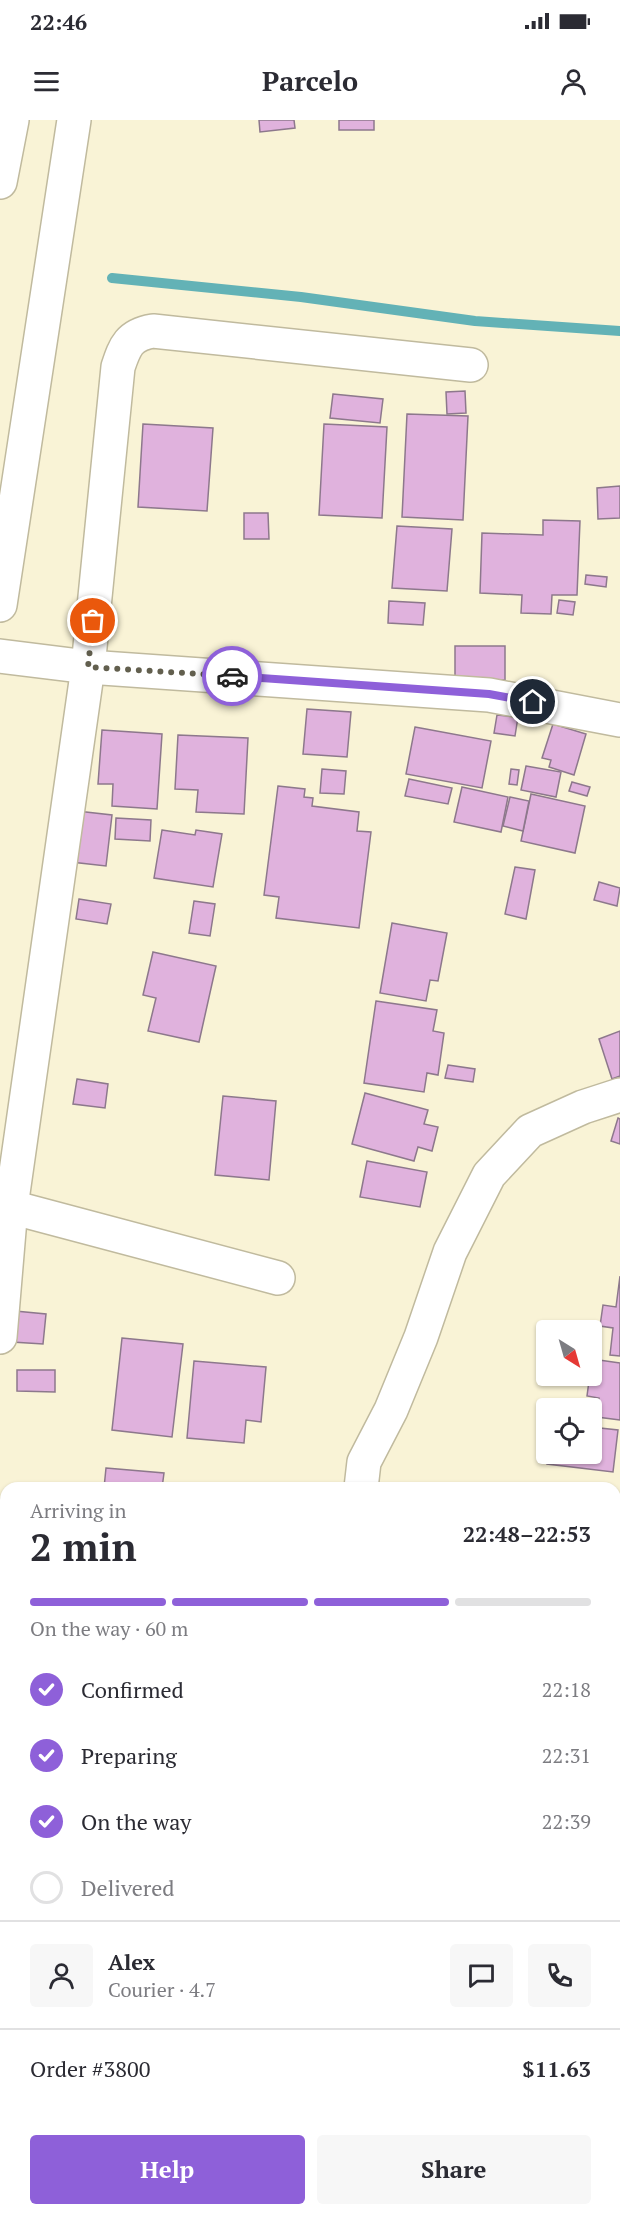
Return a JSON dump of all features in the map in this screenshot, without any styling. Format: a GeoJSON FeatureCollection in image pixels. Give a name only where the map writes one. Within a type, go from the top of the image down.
{"type":"FeatureCollection","features":[{"type":"Feature","properties":{"kind":"street"},"geometry":{"type":"LineString","coordinates":[[0,182],[12,120]]}},
{"type":"Feature","properties":{"kind":"street"},"geometry":{"type":"LineString","coordinates":[[0,605],[74,120]]}},
{"type":"Feature","properties":{"kind":"street"},"geometry":{"type":"LineString","coordinates":[[0,1337],[11,1207],[88,667],[118,367],[126,346],[140,334],[153,332],[471,365]]}},
{"type":"Feature","properties":{"kind":"street"},"geometry":{"type":"LineString","coordinates":[[0,656],[88,667],[489,694],[620,720]]}},
{"type":"Feature","properties":{"kind":"street"},"geometry":{"type":"LineString","coordinates":[[362,1482],[364,1462],[391,1410],[421,1337],[450,1252],[489,1175],[530,1131],[583,1107],[620,1095]]}},
{"type":"Feature","properties":{"kind":"street"},"geometry":{"type":"LineString","coordinates":[[11,1207],[278,1278]]}},
{"type":"Feature","properties":{"kind":"building"},"geometry":{"type":"Polygon","coordinates":[[[259,120],[294,120],[295,128],[260,132],[259,120]]]}},
{"type":"Feature","properties":{"kind":"building"},"geometry":{"type":"Polygon","coordinates":[[[339,120],[374,120],[374,130],[339,130],[339,120]]]}},
{"type":"Feature","properties":{"kind":"building"},"geometry":{"type":"Polygon","coordinates":[[[465,391],[466,413],[447,414],[446,392],[465,391]]]}},
{"type":"Feature","properties":{"kind":"building"},"geometry":{"type":"Polygon","coordinates":[[[333,394],[383,399],[380,423],[330,418],[333,394]]]}},
{"type":"Feature","properties":{"kind":"building"},"geometry":{"type":"Polygon","coordinates":[[[407,414],[468,416],[463,520],[402,517],[407,414]]]}},
{"type":"Feature","properties":{"kind":"building"},"geometry":{"type":"Polygon","coordinates":[[[143,424],[213,428],[207,511],[138,507],[143,424]]]}},
{"type":"Feature","properties":{"kind":"building"},"geometry":{"type":"Polygon","coordinates":[[[324,424],[387,427],[382,518],[319,515],[324,424]]]}},
{"type":"Feature","properties":{"kind":"building"},"geometry":{"type":"Polygon","coordinates":[[[620,486],[620,518],[598,519],[597,488],[620,486]]]}},
{"type":"Feature","properties":{"kind":"building"},"geometry":{"type":"Polygon","coordinates":[[[244,513],[268,513],[269,539],[244,539],[244,513]]]}},
{"type":"Feature","properties":{"kind":"building"},"geometry":{"type":"Polygon","coordinates":[[[543,520],[580,521],[577,595],[552,595],[551,614],[521,613],[522,595],[480,593],[482,533],[543,535],[543,520]]]}},
{"type":"Feature","properties":{"kind":"building"},"geometry":{"type":"Polygon","coordinates":[[[397,526],[452,529],[447,591],[392,588],[397,526]]]}},
{"type":"Feature","properties":{"kind":"building"},"geometry":{"type":"Polygon","coordinates":[[[586,575],[607,577],[606,587],[585,584],[586,575]]]}},
{"type":"Feature","properties":{"kind":"building"},"geometry":{"type":"Polygon","coordinates":[[[559,600],[575,602],[573,615],[557,613],[559,600]]]}},
{"type":"Feature","properties":{"kind":"building"},"geometry":{"type":"Polygon","coordinates":[[[389,601],[425,603],[423,625],[388,623],[389,601]]]}},
{"type":"Feature","properties":{"kind":"building"},"geometry":{"type":"Polygon","coordinates":[[[455,646],[505,646],[505,680],[455,680],[455,646]]]}},
{"type":"Feature","properties":{"kind":"building"},"geometry":{"type":"Polygon","coordinates":[[[307,709],[351,712],[347,757],[303,754],[307,709]]]}},
{"type":"Feature","properties":{"kind":"building"},"geometry":{"type":"Polygon","coordinates":[[[497,715],[518,717],[515,736],[494,733],[497,715]]]}},
{"type":"Feature","properties":{"kind":"building"},"geometry":{"type":"Polygon","coordinates":[[[553,724],[586,734],[574,775],[549,767],[551,760],[542,758],[553,724]]]}},
{"type":"Feature","properties":{"kind":"building"},"geometry":{"type":"Polygon","coordinates":[[[415,727],[491,741],[482,788],[406,774],[415,727]]]}},
{"type":"Feature","properties":{"kind":"building"},"geometry":{"type":"Polygon","coordinates":[[[102,730],[162,734],[157,809],[112,806],[113,784],[98,784],[102,730]]]}},
{"type":"Feature","properties":{"kind":"building"},"geometry":{"type":"Polygon","coordinates":[[[178,735],[248,738],[244,814],[196,812],[198,790],[175,789],[178,735]]]}},
{"type":"Feature","properties":{"kind":"building"},"geometry":{"type":"Polygon","coordinates":[[[526,766],[561,772],[556,797],[521,790],[526,766]]]}},
{"type":"Feature","properties":{"kind":"building"},"geometry":{"type":"Polygon","coordinates":[[[322,769],[346,771],[344,794],[320,793],[322,769]]]}},
{"type":"Feature","properties":{"kind":"building"},"geometry":{"type":"Polygon","coordinates":[[[511,769],[519,770],[517,785],[509,784],[511,769]]]}},
{"type":"Feature","properties":{"kind":"building"},"geometry":{"type":"Polygon","coordinates":[[[409,779],[452,788],[448,804],[405,796],[409,779]]]}},
{"type":"Feature","properties":{"kind":"building"},"geometry":{"type":"Polygon","coordinates":[[[572,782],[590,787],[587,796],[569,791],[572,782]]]}},
{"type":"Feature","properties":{"kind":"building"},"geometry":{"type":"Polygon","coordinates":[[[278,786],[305,789],[304,797],[313,798],[312,806],[359,812],[357,831],[371,832],[359,928],[276,918],[279,897],[264,895],[278,786]]]}},
{"type":"Feature","properties":{"kind":"building"},"geometry":{"type":"Polygon","coordinates":[[[462,787],[508,797],[501,832],[454,822],[462,787]]]}},
{"type":"Feature","properties":{"kind":"building"},"geometry":{"type":"Polygon","coordinates":[[[531,794],[585,806],[575,853],[521,841],[531,794]]]}},
{"type":"Feature","properties":{"kind":"building"},"geometry":{"type":"Polygon","coordinates":[[[510,797],[529,801],[523,831],[503,826],[510,797]]]}},
{"type":"Feature","properties":{"kind":"building"},"geometry":{"type":"Polygon","coordinates":[[[77,811],[112,815],[106,866],[71,862],[77,811]]]}},
{"type":"Feature","properties":{"kind":"building"},"geometry":{"type":"Polygon","coordinates":[[[116,818],[151,820],[150,841],[115,839],[116,818]]]}},
{"type":"Feature","properties":{"kind":"building"},"geometry":{"type":"Polygon","coordinates":[[[162,830],[195,835],[196,830],[222,834],[213,887],[154,878],[162,830]]]}},
{"type":"Feature","properties":{"kind":"building"},"geometry":{"type":"Polygon","coordinates":[[[515,867],[535,870],[526,919],[505,914],[515,867]]]}},
{"type":"Feature","properties":{"kind":"building"},"geometry":{"type":"Polygon","coordinates":[[[599,882],[620,888],[617,906],[594,900],[599,882]]]}},
{"type":"Feature","properties":{"kind":"building"},"geometry":{"type":"Polygon","coordinates":[[[79,899],[111,904],[107,924],[76,919],[79,899]]]}},
{"type":"Feature","properties":{"kind":"building"},"geometry":{"type":"Polygon","coordinates":[[[194,901],[215,904],[210,936],[189,933],[194,901]]]}},
{"type":"Feature","properties":{"kind":"building"},"geometry":{"type":"Polygon","coordinates":[[[392,923],[447,933],[438,981],[430,980],[426,1001],[380,993],[392,923]]]}},
{"type":"Feature","properties":{"kind":"building"},"geometry":{"type":"Polygon","coordinates":[[[153,952],[216,966],[199,1042],[148,1031],[156,998],[143,995],[153,952]]]}},
{"type":"Feature","properties":{"kind":"building"},"geometry":{"type":"Polygon","coordinates":[[[376,1001],[437,1010],[433,1031],[444,1033],[438,1075],[427,1073],[424,1092],[364,1083],[376,1001]]]}},
{"type":"Feature","properties":{"kind":"building"},"geometry":{"type":"Polygon","coordinates":[[[620,1031],[620,1076],[612,1079],[599,1039],[620,1031]]]}},
{"type":"Feature","properties":{"kind":"building"},"geometry":{"type":"Polygon","coordinates":[[[448,1065],[475,1069],[473,1082],[445,1078],[448,1065]]]}},
{"type":"Feature","properties":{"kind":"building"},"geometry":{"type":"Polygon","coordinates":[[[77,1079],[108,1084],[105,1108],[73,1104],[77,1079]]]}},
{"type":"Feature","properties":{"kind":"building"},"geometry":{"type":"Polygon","coordinates":[[[365,1093],[428,1110],[424,1124],[438,1127],[432,1151],[418,1147],[414,1161],[352,1144],[365,1093]]]}},
{"type":"Feature","properties":{"kind":"building"},"geometry":{"type":"Polygon","coordinates":[[[223,1096],[276,1101],[269,1180],[215,1175],[223,1096]]]}},
{"type":"Feature","properties":{"kind":"building"},"geometry":{"type":"Polygon","coordinates":[[[618,1118],[620,1119],[620,1144],[611,1141],[618,1118]]]}},
{"type":"Feature","properties":{"kind":"building"},"geometry":{"type":"Polygon","coordinates":[[[367,1161],[427,1172],[420,1207],[360,1197],[367,1161]]]}},
{"type":"Feature","properties":{"kind":"building"},"geometry":{"type":"Polygon","coordinates":[[[620,1276],[620,1356],[610,1355],[613,1328],[602,1326],[601,1320],[603,1305],[616,1307],[620,1276]]]}},
{"type":"Feature","properties":{"kind":"building"},"geometry":{"type":"Polygon","coordinates":[[[15,1311],[46,1314],[43,1344],[12,1342],[15,1311]]]}},
{"type":"Feature","properties":{"kind":"building"},"geometry":{"type":"Polygon","coordinates":[[[122,1338],[183,1344],[172,1437],[112,1430],[122,1338]]]}},
{"type":"Feature","properties":{"kind":"building"},"geometry":{"type":"Polygon","coordinates":[[[602,1360],[620,1363],[620,1420],[602,1418],[602,1398],[587,1396],[588,1386],[602,1386],[602,1360]]]}},
{"type":"Feature","properties":{"kind":"building"},"geometry":{"type":"Polygon","coordinates":[[[194,1361],[266,1367],[261,1422],[246,1420],[244,1443],[187,1438],[194,1361]]]}},
{"type":"Feature","properties":{"kind":"building"},"geometry":{"type":"Polygon","coordinates":[[[17,1370],[55,1370],[55,1392],[17,1391],[17,1370]]]}},
{"type":"Feature","properties":{"kind":"building"},"geometry":{"type":"Polygon","coordinates":[[[602,1428],[618,1430],[613,1472],[547,1464],[602,1464],[602,1428]]]}},
{"type":"Feature","properties":{"kind":"building"},"geometry":{"type":"Polygon","coordinates":[[[106,1468],[164,1473],[163,1482],[105,1482],[106,1468]]]}},
{"type":"Feature","properties":{"kind":"waterway"},"geometry":{"type":"LineString","coordinates":[[112,278],[301,297],[475,321],[620,331]]}},
{"type":"Feature","properties":{"kind":"way so far"},"geometry":{"type":"LineString","coordinates":[[93,621],[88,667],[232,676]]}},
{"type":"Feature","properties":{"kind":"route"},"geometry":{"type":"LineString","coordinates":[[232,676],[489,694],[533,702]]}}]}
